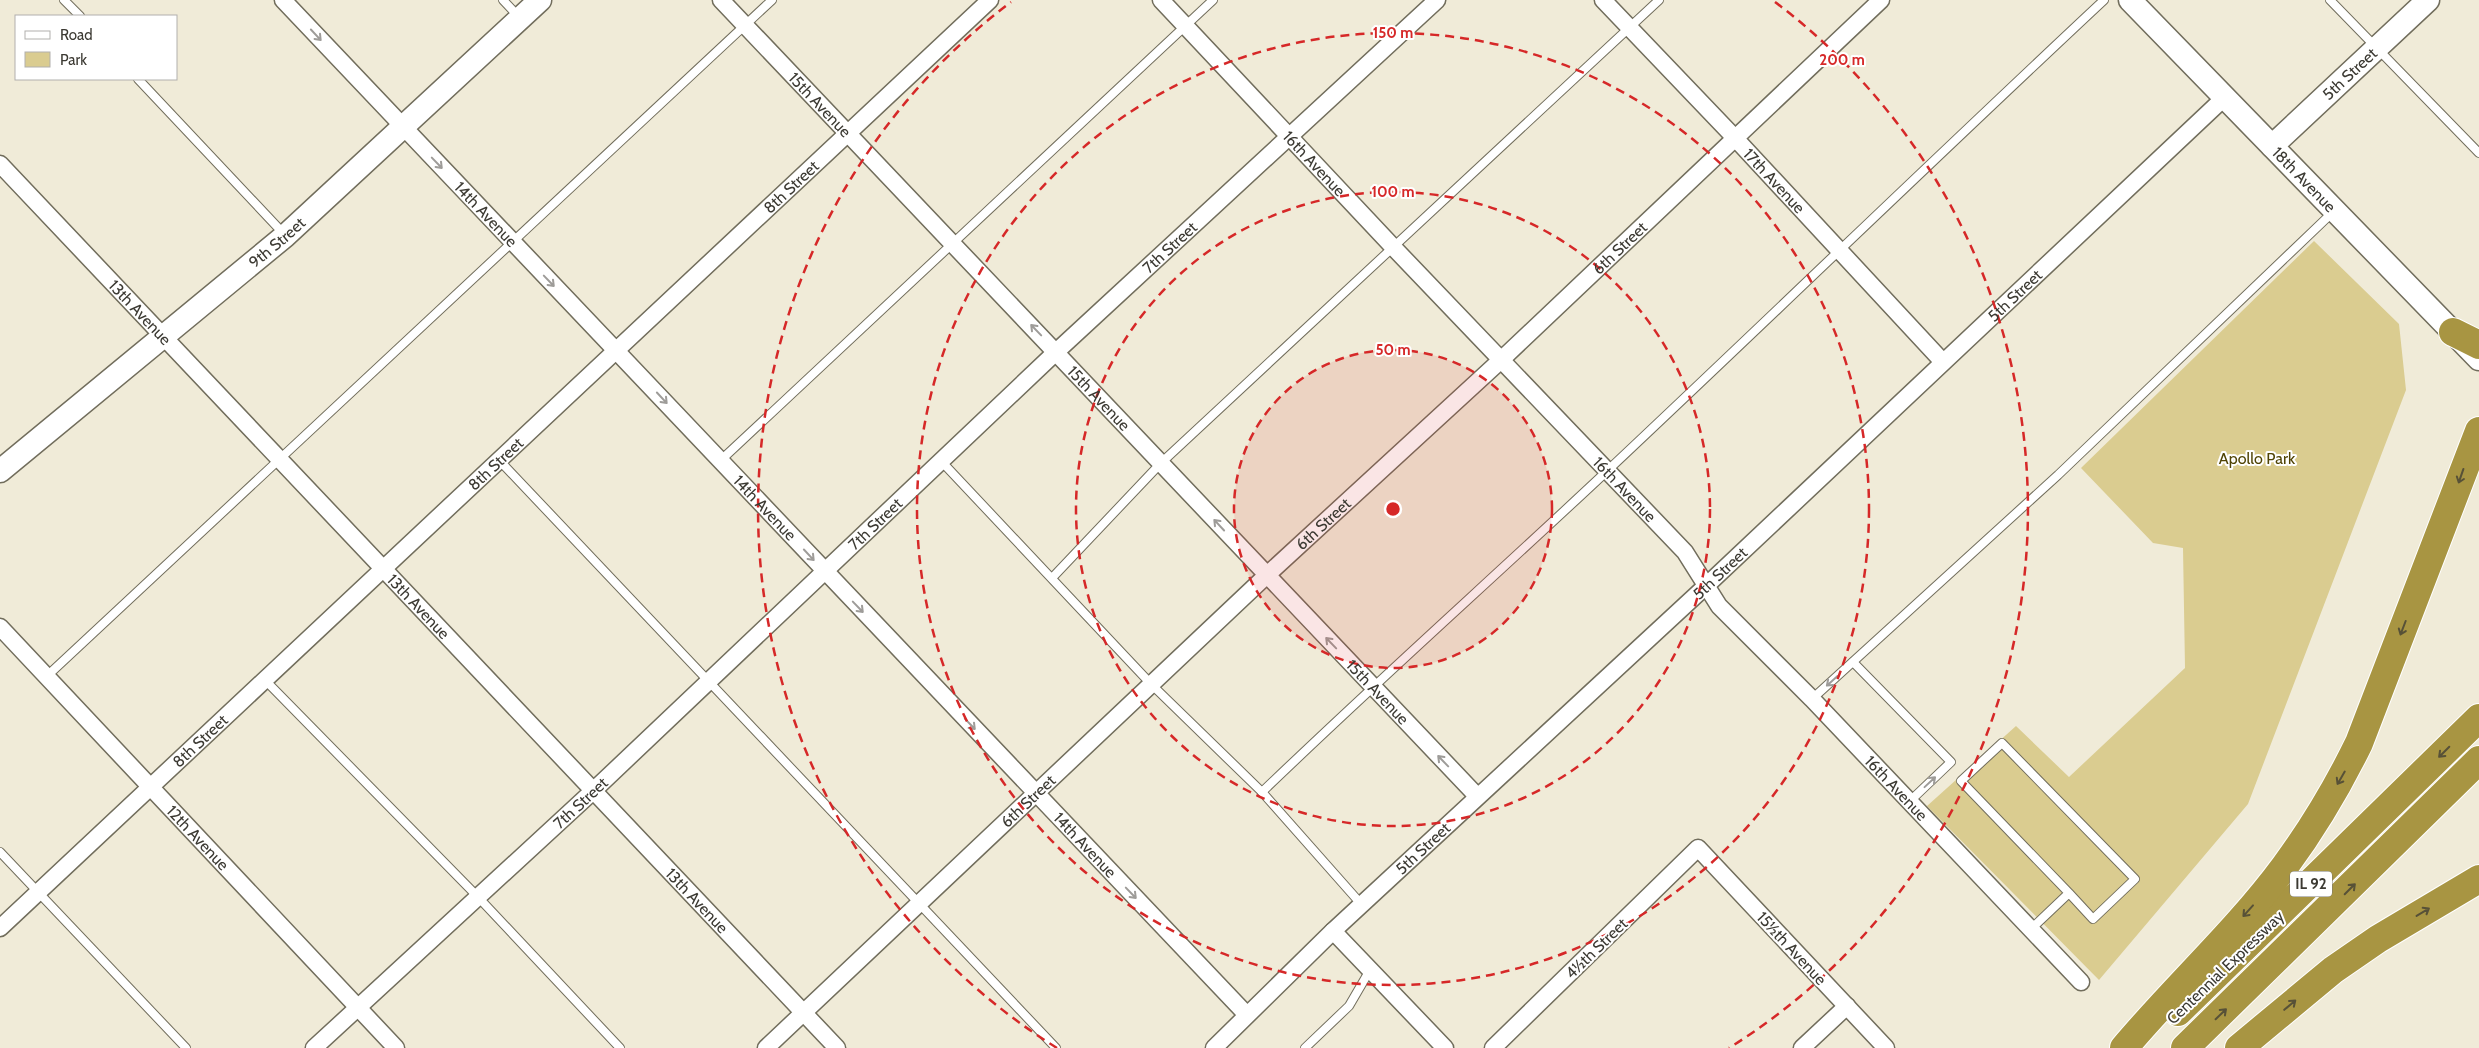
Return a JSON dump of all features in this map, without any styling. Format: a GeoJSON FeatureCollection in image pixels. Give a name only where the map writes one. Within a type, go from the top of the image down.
{"type":"FeatureCollection","features":[{"type":"Feature","properties":{"kind":"highway"},"geometry":{"type":"LineString","coordinates":[[2453,332],[2479,345]]}},
{"type":"Feature","properties":{"kind":"highway"},"geometry":{"type":"LineString","coordinates":[[2124,1048],[2160,1006],[2252,907],[2284,867],[2310,829],[2344,772],[2359,743],[2479,431]]}},
{"type":"Feature","properties":{"kind":"highway","name":"Centennial Expressway"},"geometry":{"type":"LineString","coordinates":[[2141,1048],[2303,892],[2479,718]]}},
{"type":"Feature","properties":{"kind":"highway","name":"Centennial Expressway"},"geometry":{"type":"LineString","coordinates":[[2186,1048],[2479,760]]}},
{"type":"Feature","properties":{"kind":"highway"},"geometry":{"type":"LineString","coordinates":[[2239,1048],[2333,970],[2378,939],[2479,879]]}},
{"type":"Feature","properties":{"kind":"street","name":"14th Avenue"},"geometry":{"type":"LineString","coordinates":[[283,0],[824,572],[1247,1015]]}},
{"type":"Feature","properties":{"kind":"street","name":"9th Street"},"geometry":{"type":"LineString","coordinates":[[0,471],[285,236],[404,128],[540,0]]}},
{"type":"Feature","properties":{"kind":"street","name":"15th Avenue"},"geometry":{"type":"LineString","coordinates":[[721,0],[953,245],[1057,351],[1267,576],[1477,796]]}},
{"type":"Feature","properties":{"kind":"street","name":"8th Street"},"geometry":{"type":"LineString","coordinates":[[0,928],[990,0]]}},
{"type":"Feature","properties":{"kind":"street","name":"16th Avenue"},"geometry":{"type":"LineString","coordinates":[[1161,0],[1394,248],[1685,552],[1719,606],[1812,699],[2081,982]]}},
{"type":"Feature","properties":{"kind":"street","name":"7th Street"},"geometry":{"type":"LineString","coordinates":[[314,1048],[593,791],[1057,351],[1291,137],[1437,0]]}},
{"type":"Feature","properties":{"kind":"street","name":"17th Avenue"},"geometry":{"type":"LineString","coordinates":[[1602,0],[1735,138],[1943,362]]}},
{"type":"Feature","properties":{"kind":"street","name":"6th Street"},"geometry":{"type":"LineString","coordinates":[[766,1048],[921,904],[1151,684],[1501,360],[1881,0]]}},
{"type":"Feature","properties":{"kind":"street","name":"18th Avenue"},"geometry":{"type":"LineString","coordinates":[[2130,0],[2479,359]]}},
{"type":"Feature","properties":{"kind":"street","name":"5th Street"},"geometry":{"type":"LineString","coordinates":[[2272,146],[2428,0]]}},
{"type":"Feature","properties":{"kind":"street","name":"5th Street"},"geometry":{"type":"LineString","coordinates":[[1214,1048],[1232,1042],[1247,1015],[1333,931],[1706,585],[2224,98]]}},
{"type":"Feature","properties":{"kind":"street","name":"13th Avenue"},"geometry":{"type":"LineString","coordinates":[[0,164],[837,1048]]}},
{"type":"Feature","properties":{"kind":"street","name":"12th Avenue"},"geometry":{"type":"LineString","coordinates":[[0,627],[396,1048]]}},
{"type":"Feature","properties":{"kind":"street","name":"15½th Avenue"},"geometry":{"type":"LineString","coordinates":[[1698,848],[1886,1048]]}},
{"type":"Feature","properties":{"kind":"street","name":"4½th Street"},"geometry":{"type":"LineString","coordinates":[[1494,1048],[1698,848]]}},
{"type":"Feature","properties":{"kind":"street"},"geometry":{"type":"LineString","coordinates":[[1333,931],[1445,1048]]}},
{"type":"Feature","properties":{"kind":"street"},"geometry":{"type":"LineString","coordinates":[[1802,1048],[1847,1006]]}},
{"type":"Feature","properties":{"kind":"lane"},"geometry":{"type":"LineString","coordinates":[[64,0],[79,15]]}},
{"type":"Feature","properties":{"kind":"lane"},"geometry":{"type":"LineString","coordinates":[[503,0],[520,18]]}},
{"type":"Feature","properties":{"kind":"lane"},"geometry":{"type":"LineString","coordinates":[[47,676],[772,0]]}},
{"type":"Feature","properties":{"kind":"lane"},"geometry":{"type":"LineString","coordinates":[[720,460],[953,245],[1213,0]]}},
{"type":"Feature","properties":{"kind":"lane"},"geometry":{"type":"LineString","coordinates":[[1052,578],[1161,463],[1659,0]]}},
{"type":"Feature","properties":{"kind":"lane"},"geometry":{"type":"LineString","coordinates":[[1262,792],[1372,686],[1450,618],[1607,471],[1839,249],[2104,0]]}},
{"type":"Feature","properties":{"kind":"lane"},"geometry":{"type":"LineString","coordinates":[[2330,0],[2479,153]]}},
{"type":"Feature","properties":{"kind":"lane"},"geometry":{"type":"LineString","coordinates":[[139,80],[285,236]]}},
{"type":"Feature","properties":{"kind":"lane"},"geometry":{"type":"LineString","coordinates":[[1812,699],[2058,476],[2334,210]]}},
{"type":"Feature","properties":{"kind":"lane"},"geometry":{"type":"LineString","coordinates":[[499,460],[1056,1048]]}},
{"type":"Feature","properties":{"kind":"lane"},"geometry":{"type":"LineString","coordinates":[[942,462],[1151,684],[1262,792],[1362,905]]}},
{"type":"Feature","properties":{"kind":"lane"},"geometry":{"type":"LineString","coordinates":[[1853,662],[1951,762],[1908,802]]}},
{"type":"Feature","properties":{"kind":"lane"},"geometry":{"type":"LineString","coordinates":[[264,680],[478,897],[620,1048]]}},
{"type":"Feature","properties":{"kind":"lane"},"geometry":{"type":"LineString","coordinates":[[2002,743],[2135,879],[2093,919],[2069,893],[1961,781],[2002,743]]}},
{"type":"Feature","properties":{"kind":"lane"},"geometry":{"type":"LineString","coordinates":[[0,852],[186,1048]]}},
{"type":"Feature","properties":{"kind":"lane"},"geometry":{"type":"LineString","coordinates":[[2031,930],[2069,893]]}},
{"type":"Feature","properties":{"kind":"lane"},"geometry":{"type":"LineString","coordinates":[[1305,1048],[1348,1006],[1370,970]]}},
{"type":"Feature","properties":{"kind":"green space","name":"Apollo Park"},"geometry":{"type":"Polygon","coordinates":[[[2314,241],[2399,324],[2406,390],[2248,804],[2099,980],[1927,806],[2016,726],[2069,777],[2185,668],[2183,548],[2153,543],[2081,468],[2314,241]]]}}]}
